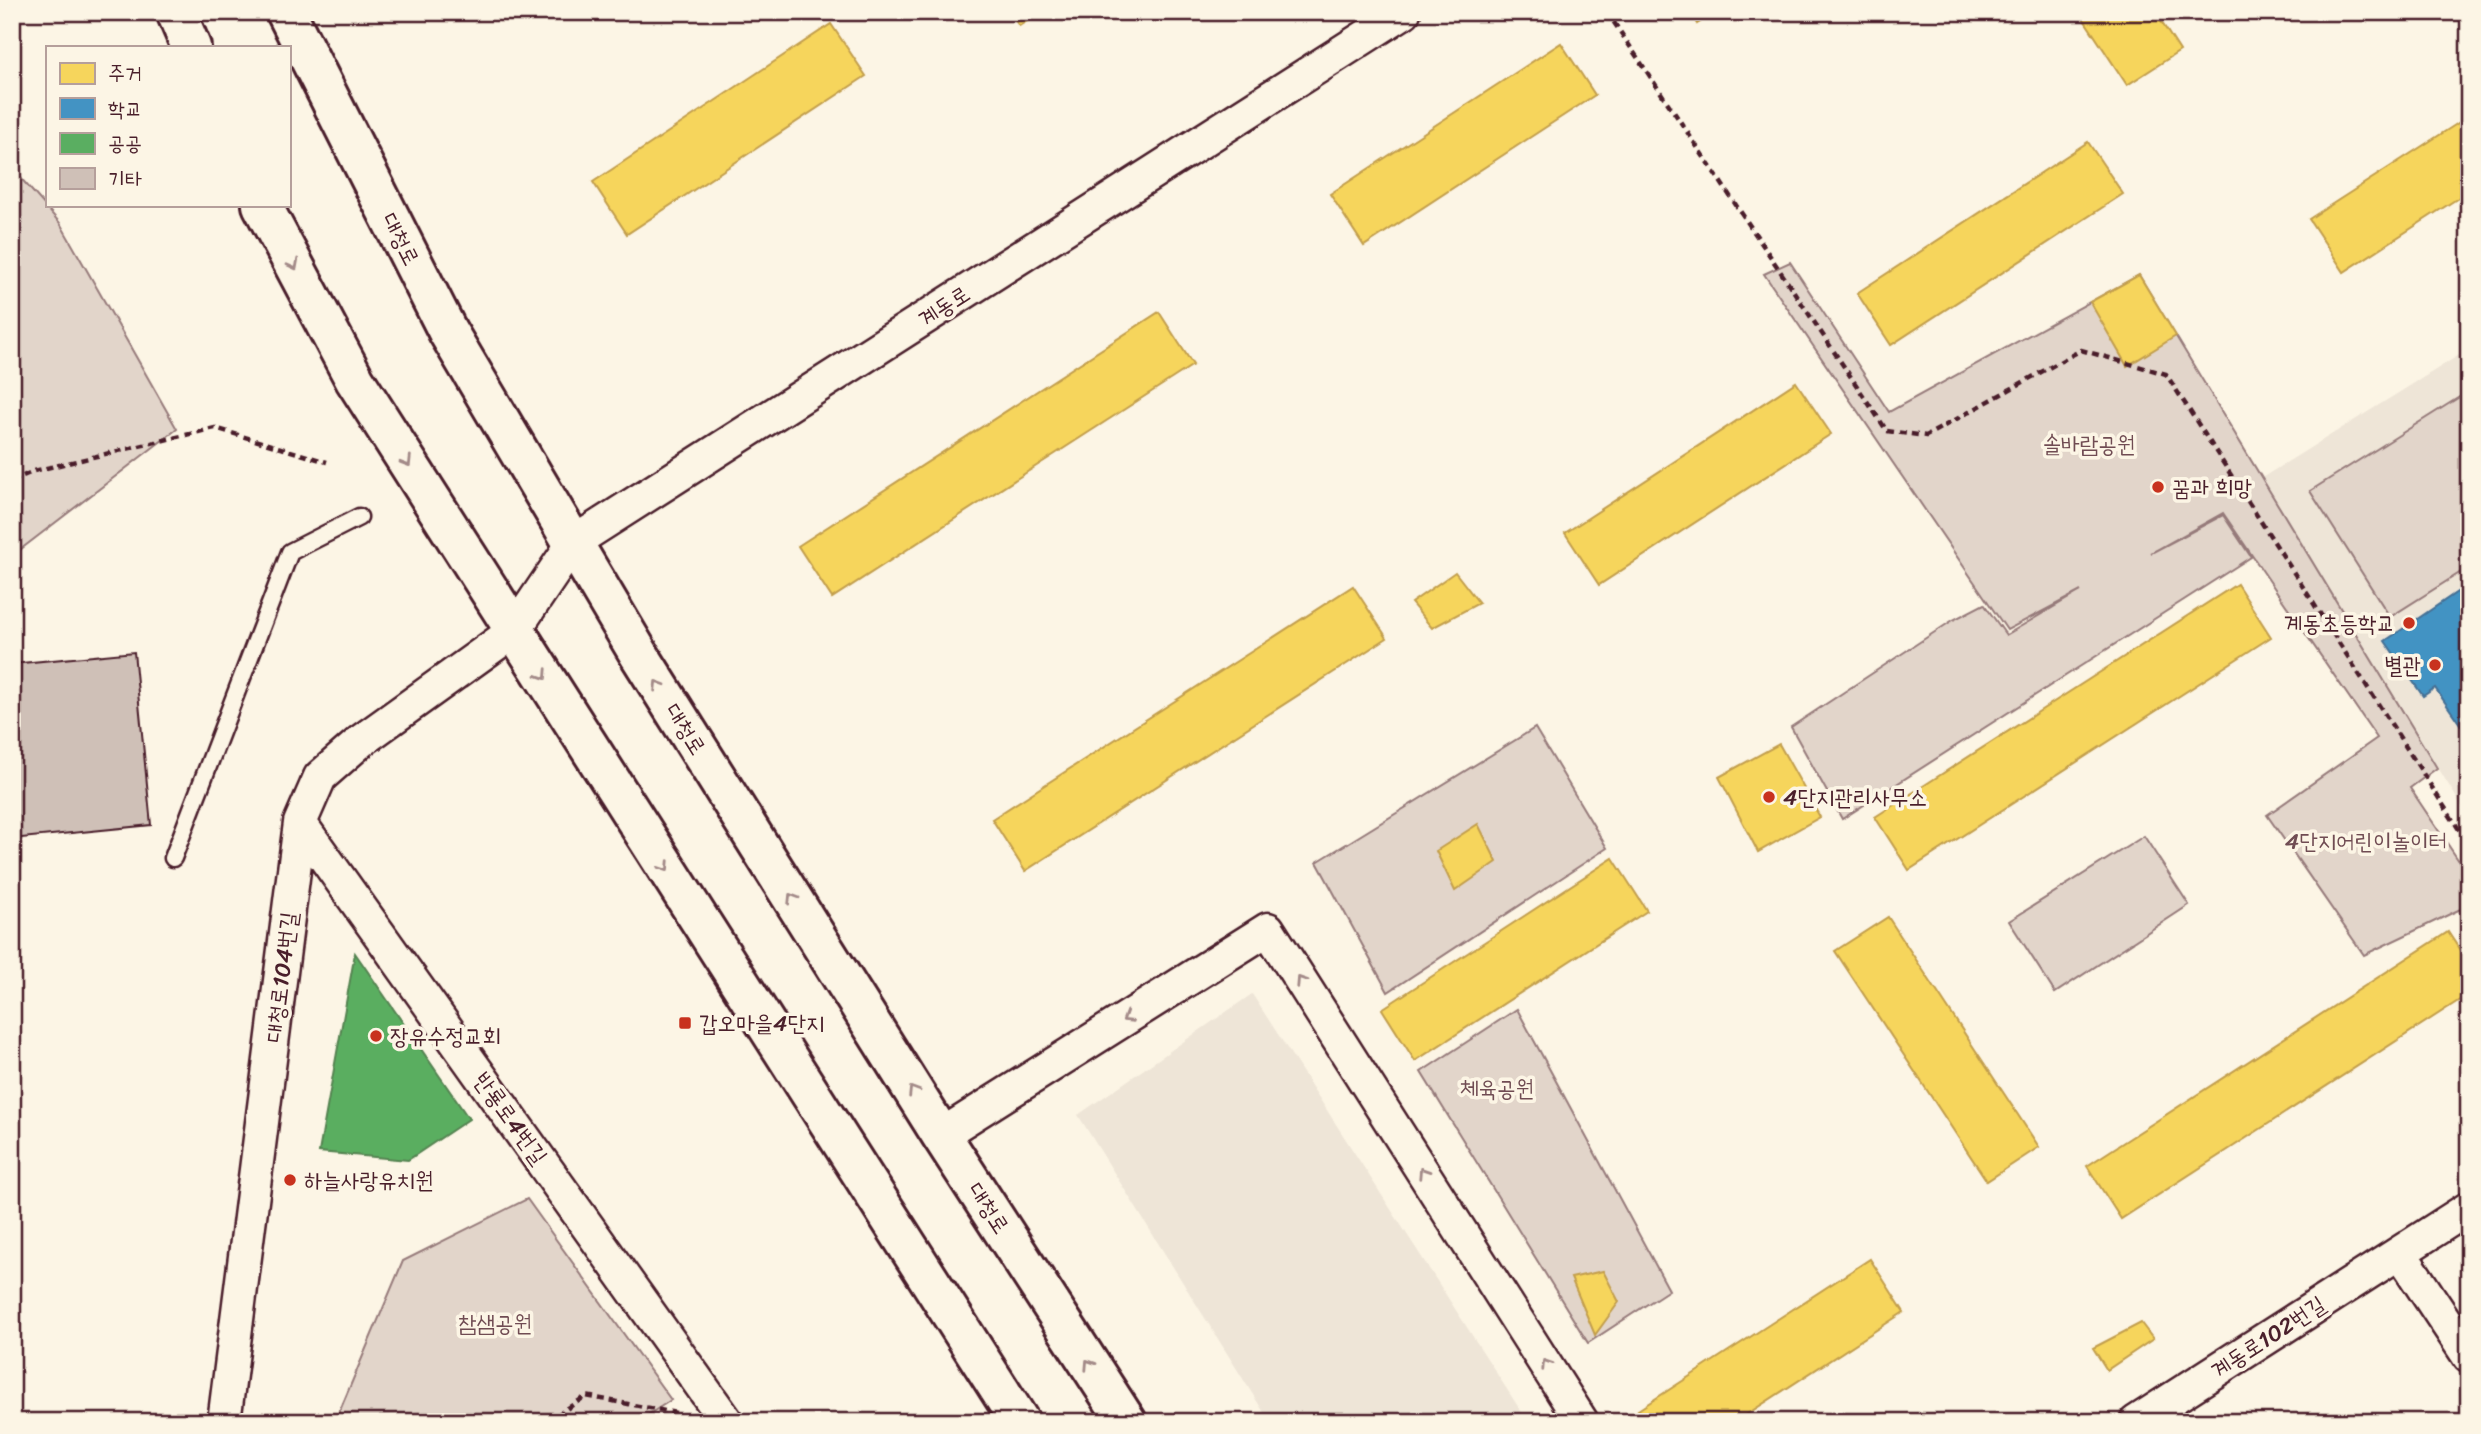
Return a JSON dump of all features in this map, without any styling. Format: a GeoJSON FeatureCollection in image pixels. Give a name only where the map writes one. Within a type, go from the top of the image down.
{"type":"FeatureCollection","features":[{"type":"Feature","properties":{"kind":"main road"},"geometry":{"type":"LineString","coordinates":[[176,12],[191,46]]}},
{"type":"Feature","properties":{"kind":"main road","name":"대청로"},"geometry":{"type":"LineString","coordinates":[[286,12],[448,332],[575,542],[640,656],[941,1135],[1126,1422]]}},
{"type":"Feature","properties":{"kind":"main road"},"geometry":{"type":"LineString","coordinates":[[263,206],[355,380],[1020,1422]]}},
{"type":"Feature","properties":{"kind":"street","name":"계동로"},"geometry":{"type":"LineString","coordinates":[[514,631],[575,542],[1404,12]]}},
{"type":"Feature","properties":{"kind":"street","name":"대청로104번길"},"geometry":{"type":"LineString","coordinates":[[224,1422],[300,823],[320,777],[361,741],[514,631]]}},
{"type":"Feature","properties":{"kind":"street","name":"반룡로4번길"},"geometry":{"type":"LineString","coordinates":[[300,823],[717,1419]]}},
{"type":"Feature","properties":{"kind":"street"},"geometry":{"type":"LineString","coordinates":[[941,1135],[1268,929],[1582,1422]]}},
{"type":"Feature","properties":{"kind":"street","name":"계동로102번길"},"geometry":{"type":"LineString","coordinates":[[2136,1422],[2469,1208]]}},
{"type":"Feature","properties":{"kind":"street"},"geometry":{"type":"LineString","coordinates":[[2400,1253],[2469,1357]]}},
{"type":"Feature","properties":{"kind":"lane"},"geometry":{"type":"LineString","coordinates":[[173,858],[290,552],[359,517]]}},
{"type":"Feature","properties":{"kind":"path"},"geometry":{"type":"LineString","coordinates":[[1607,12],[1887,431],[1926,436],[2081,350],[2166,374],[2469,845]]}},
{"type":"Feature","properties":{"kind":"path"},"geometry":{"type":"LineString","coordinates":[[12,481],[34,471],[215,428],[327,461]]}},
{"type":"Feature","properties":{"kind":"path"},"geometry":{"type":"LineString","coordinates":[[547,1422],[586,1396],[717,1419]]}},
{"type":"Feature","properties":{"kind":"shaded area","name":"계동초등학교"},"geometry":{"type":"Polygon","coordinates":[[[2469,349],[2469,818],[2260,479],[2469,349]]]}},
{"type":"Feature","properties":{"kind":"shaded area"},"geometry":{"type":"Polygon","coordinates":[[[1252,994],[1528,1422],[1270,1422],[1078,1115],[1252,994]]]}},
{"type":"Feature","properties":{"kind":"green space"},"geometry":{"type":"Polygon","coordinates":[[[12,168],[60,223],[177,429],[12,556],[12,168]]]}},
{"type":"Feature","properties":{"kind":"green space"},"geometry":{"type":"Polygon","coordinates":[[[1790,262],[1889,412],[2139,275],[2437,768],[2410,788],[2469,876],[2469,905],[2364,955],[2267,815],[2377,738],[2223,513],[2151,553],[2223,515],[2251,557],[1842,819],[1791,727],[1953,620],[1984,604],[2006,635],[2081,591],[2007,630],[1764,274],[1790,262]]]}},
{"type":"Feature","properties":{"kind":"green space"},"geometry":{"type":"Polygon","coordinates":[[[2469,391],[2469,567],[2390,617],[2310,491],[2469,391]]]}},
{"type":"Feature","properties":{"kind":"green space"},"geometry":{"type":"Polygon","coordinates":[[[1535,728],[1607,848],[1388,992],[1317,862],[1535,728]]]}},
{"type":"Feature","properties":{"kind":"green space"},"geometry":{"type":"Polygon","coordinates":[[[2144,836],[2189,905],[2055,993],[2009,921],[2144,836]]]}},
{"type":"Feature","properties":{"kind":"green space","name":"체육공원"},"geometry":{"type":"Polygon","coordinates":[[[1517,1009],[1669,1290],[1588,1343],[1421,1072],[1517,1009]]]}},
{"type":"Feature","properties":{"kind":"green space","name":"참샘공원"},"geometry":{"type":"Polygon","coordinates":[[[527,1199],[671,1400],[637,1422],[335,1422],[403,1261],[527,1199]]]}},
{"type":"Feature","properties":{"kind":"building: 주거"},"geometry":{"type":"Polygon","coordinates":[[[1010,12],[1041,12],[1019,26],[1010,12]]]}},
{"type":"Feature","properties":{"kind":"building: 주거"},"geometry":{"type":"Polygon","coordinates":[[[1690,12],[1715,12],[1697,24],[1690,12]]]}},
{"type":"Feature","properties":{"kind":"building: 주거"},"geometry":{"type":"Polygon","coordinates":[[[2079,12],[2155,12],[2180,51],[2127,85],[2079,12]]]}},
{"type":"Feature","properties":{"kind":"building: 주거"},"geometry":{"type":"Polygon","coordinates":[[[831,24],[866,76],[627,234],[593,182],[831,24]]]}},
{"type":"Feature","properties":{"kind":"building: 주거"},"geometry":{"type":"Polygon","coordinates":[[[1561,43],[1595,95],[1364,246],[1330,194],[1561,43]]]}},
{"type":"Feature","properties":{"kind":"building: 주거"},"geometry":{"type":"Polygon","coordinates":[[[2469,116],[2469,191],[2344,272],[2309,219],[2469,116]]]}},
{"type":"Feature","properties":{"kind":"building: 주거"},"geometry":{"type":"Polygon","coordinates":[[[2088,142],[2123,194],[1891,345],[1857,293],[2088,142]]]}},
{"type":"Feature","properties":{"kind":"building: 주거"},"geometry":{"type":"Polygon","coordinates":[[[2139,275],[2176,336],[2127,366],[2090,302],[2139,275]]]}},
{"type":"Feature","properties":{"kind":"building: 주거"},"geometry":{"type":"Polygon","coordinates":[[[1159,312],[1193,365],[832,598],[798,546],[1159,312]]]}},
{"type":"Feature","properties":{"kind":"building: 주거"},"geometry":{"type":"Polygon","coordinates":[[[1796,382],[1831,434],[1599,585],[1565,533],[1796,382]]]}},
{"type":"Feature","properties":{"kind":"building: 주거"},"geometry":{"type":"Polygon","coordinates":[[[1455,572],[1479,603],[1432,628],[1411,603],[1455,572]]]}},
{"type":"Feature","properties":{"kind":"building: 주거"},"geometry":{"type":"Polygon","coordinates":[[[2237,584],[2271,637],[1909,870],[1875,817],[2237,584]]]}},
{"type":"Feature","properties":{"kind":"building: 주거"},"geometry":{"type":"Polygon","coordinates":[[[1353,586],[1387,638],[1025,871],[992,819],[1353,586]]]}},
{"type":"Feature","properties":{"kind":"building: 주거","name":"4단지관리사무소"},"geometry":{"type":"Polygon","coordinates":[[[1779,744],[1820,817],[1758,852],[1719,777],[1779,744]]]}},
{"type":"Feature","properties":{"kind":"building: 주거"},"geometry":{"type":"Polygon","coordinates":[[[1478,824],[1497,862],[1455,891],[1436,851],[1478,824]]]}},
{"type":"Feature","properties":{"kind":"building: 주거"},"geometry":{"type":"Polygon","coordinates":[[[1613,858],[1647,911],[1415,1061],[1382,1009],[1613,858]]]}},
{"type":"Feature","properties":{"kind":"building: 주거"},"geometry":{"type":"Polygon","coordinates":[[[1888,917],[2039,1147],[1987,1181],[1835,951],[1888,917]]]}},
{"type":"Feature","properties":{"kind":"building: 주거"},"geometry":{"type":"Polygon","coordinates":[[[2448,932],[2469,964],[2469,994],[2121,1219],[2087,1166],[2448,932]]]}},
{"type":"Feature","properties":{"kind":"building: 주거"},"geometry":{"type":"Polygon","coordinates":[[[1870,1259],[1904,1312],[1735,1422],[1646,1422],[1638,1410],[1870,1259]]]}},
{"type":"Feature","properties":{"kind":"building: 주거"},"geometry":{"type":"Polygon","coordinates":[[[1603,1271],[1619,1302],[1595,1335],[1571,1278],[1603,1271]]]}},
{"type":"Feature","properties":{"kind":"building: 주거"},"geometry":{"type":"Polygon","coordinates":[[[2141,1323],[2153,1339],[2107,1370],[2093,1348],[2141,1323]]]}},
{"type":"Feature","properties":{"kind":"building: 학교","name":"별관"},"geometry":{"type":"Polygon","coordinates":[[[2469,584],[2469,737],[2435,688],[2423,696],[2385,641],[2469,584]]]}},
{"type":"Feature","properties":{"kind":"building: 공공","name":"장유수정교회"},"geometry":{"type":"Polygon","coordinates":[[[355,953],[469,1119],[408,1160],[319,1152],[355,953]]]}},
{"type":"Feature","properties":{"kind":"building: 기타"},"geometry":{"type":"Polygon","coordinates":[[[134,652],[151,825],[12,839],[12,664],[134,652]]]}},
{"type":"Feature","properties":{"kind":"place","name":"꿈과 희망"},"geometry":{"type":"Point","coordinates":[2158,487]}},
{"type":"Feature","properties":{"kind":"place","name":"계동초등학교"},"geometry":{"type":"Point","coordinates":[2409,623]}},
{"type":"Feature","properties":{"kind":"place","name":"별관"},"geometry":{"type":"Point","coordinates":[2435,665]}},
{"type":"Feature","properties":{"kind":"place","name":"4단지관리사무소"},"geometry":{"type":"Point","coordinates":[1769,797]}},
{"type":"Feature","properties":{"kind":"place","name":"갑오마을4단지"},"geometry":{"type":"Point","coordinates":[685,1023]}},
{"type":"Feature","properties":{"kind":"place","name":"장유수정교회"},"geometry":{"type":"Point","coordinates":[376,1036]}},
{"type":"Feature","properties":{"kind":"place","name":"하늘사랑유치원"},"geometry":{"type":"Point","coordinates":[290,1180]}},
{"type":"Feature","properties":{"kind":"park label","name":"솔바람공원"},"geometry":{"type":"Point","coordinates":[2089,444]}},
{"type":"Feature","properties":{"kind":"park label","name":"4단지어린이놀이터"},"geometry":{"type":"Point","coordinates":[2366,841]}}]}
